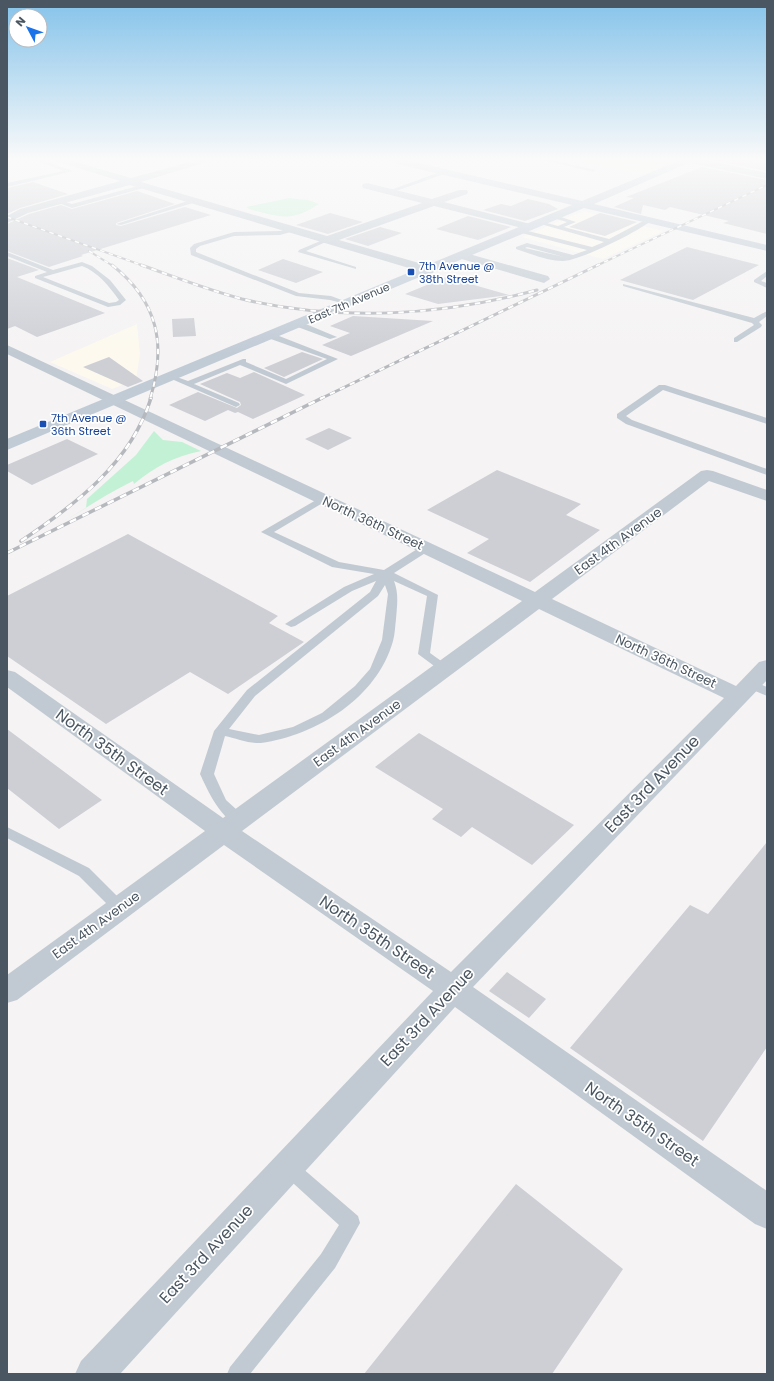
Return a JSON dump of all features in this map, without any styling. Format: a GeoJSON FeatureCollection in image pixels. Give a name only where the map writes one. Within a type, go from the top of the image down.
{"type":"FeatureCollection","features":[{"type":"Feature","properties":{"kind":"street"},"geometry":{"type":"LineString","coordinates":[[273,224],[429,270]]}},
{"type":"Feature","properties":{"kind":"street"},"geometry":{"type":"LineString","coordinates":[[327,240],[372,224]]}},
{"type":"Feature","properties":{"kind":"street"},"geometry":{"type":"LineString","coordinates":[[520,224],[530,227]]}},
{"type":"Feature","properties":{"kind":"street","name":"East 7th Avenue"},"geometry":{"type":"LineString","coordinates":[[7,445],[530,227],[547,224]]}},
{"type":"Feature","properties":{"kind":"street"},"geometry":{"type":"LineString","coordinates":[[668,224],[767,248]]}},
{"type":"Feature","properties":{"kind":"street"},"geometry":{"type":"LineString","coordinates":[[462,256],[544,279]]}},
{"type":"Feature","properties":{"kind":"street","name":"North 36th Street"},"geometry":{"type":"LineString","coordinates":[[10,352],[116,400],[323,500],[537,600],[752,690]]}},
{"type":"Feature","properties":{"kind":"street","name":"East 4th Avenue"},"geometry":{"type":"LineString","coordinates":[[7,990],[232,826],[707,475],[767,496]]}},
{"type":"Feature","properties":{"kind":"street","name":"East 3rd Avenue"},"geometry":{"type":"LineString","coordinates":[[94,1374],[453,989],[752,690],[767,667]]}},
{"type":"Feature","properties":{"kind":"street","name":"North 35th Street"},"geometry":{"type":"LineString","coordinates":[[7,677],[232,826],[453,989],[767,1212]]}},
{"type":"Feature","properties":{"kind":"lane"},"geometry":{"type":"LineString","coordinates":[[560,224],[609,241]]}},
{"type":"Feature","properties":{"kind":"lane"},"geometry":{"type":"LineString","coordinates":[[572,257],[527,245],[518,248],[565,260],[591,249],[609,241],[641,224]]}},
{"type":"Feature","properties":{"kind":"lane"},"geometry":{"type":"LineString","coordinates":[[530,227],[591,249]]}},
{"type":"Feature","properties":{"kind":"lane"},"geometry":{"type":"LineString","coordinates":[[292,230],[280,233],[234,234],[198,245],[193,248],[192,251],[193,254],[298,295],[331,298],[348,304]]}},
{"type":"Feature","properties":{"kind":"lane"},"geometry":{"type":"LineString","coordinates":[[327,240],[301,250],[301,252],[354,268]]}},
{"type":"Feature","properties":{"kind":"lane"},"geometry":{"type":"LineString","coordinates":[[7,254],[53,272],[82,264],[90,267],[108,281],[123,300],[118,304],[108,305],[37,277],[53,272]]}},
{"type":"Feature","properties":{"kind":"lane"},"geometry":{"type":"LineString","coordinates":[[767,273],[756,281],[767,286]]}},
{"type":"Feature","properties":{"kind":"lane"},"geometry":{"type":"LineString","coordinates":[[625,285],[755,321],[767,314]]}},
{"type":"Feature","properties":{"kind":"lane"},"geometry":{"type":"LineString","coordinates":[[737,340],[758,325],[755,321]]}},
{"type":"Feature","properties":{"kind":"lane"},"geometry":{"type":"LineString","coordinates":[[298,324],[333,337]]}},
{"type":"Feature","properties":{"kind":"lane"},"geometry":{"type":"LineString","coordinates":[[239,362],[286,382],[334,360],[271,336]]}},
{"type":"Feature","properties":{"kind":"lane"},"geometry":{"type":"LineString","coordinates":[[188,384],[243,360],[227,354]]}},
{"type":"Feature","properties":{"kind":"lane"},"geometry":{"type":"LineString","coordinates":[[171,377],[236,405]]}},
{"type":"Feature","properties":{"kind":"lane"},"geometry":{"type":"LineString","coordinates":[[767,420],[662,387],[620,416],[629,422],[767,472]]}},
{"type":"Feature","properties":{"kind":"lane"},"geometry":{"type":"LineString","coordinates":[[323,500],[266,532],[336,565],[386,572],[432,595],[424,654],[446,668]]}},
{"type":"Feature","properties":{"kind":"lane"},"geometry":{"type":"LineString","coordinates":[[291,624],[348,589],[386,572],[426,548]]}},
{"type":"Feature","properties":{"kind":"lane"},"geometry":{"type":"LineString","coordinates":[[220,731],[260,739],[297,730],[326,716],[359,689],[375,670],[388,640],[393,594],[386,572]]}},
{"type":"Feature","properties":{"kind":"lane"},"geometry":{"type":"LineString","coordinates":[[232,826],[207,774],[220,731],[251,693],[374,594],[386,572]]}},
{"type":"Feature","properties":{"kind":"lane"},"geometry":{"type":"LineString","coordinates":[[7,832],[84,872],[120,908]]}},
{"type":"Feature","properties":{"kind":"lane"},"geometry":{"type":"LineString","coordinates":[[237,1374],[328,1261],[351,1223],[287,1166]]}},
{"type":"Feature","properties":{"kind":"shaded area"},"geometry":{"type":"Polygon","coordinates":[[[551,224],[637,224],[663,231],[603,259],[522,237],[551,224]]]}},
{"type":"Feature","properties":{"kind":"shaded area"},"geometry":{"type":"Polygon","coordinates":[[[137,324],[140,354],[136,380],[112,389],[50,362],[137,324]]]}},
{"type":"Feature","properties":{"kind":"green space"},"geometry":{"type":"Polygon","coordinates":[[[154,431],[163,440],[182,442],[201,451],[182,456],[165,463],[149,472],[134,484],[133,481],[113,491],[86,508],[87,499],[136,455],[154,431]]]}},
{"type":"Feature","properties":{"kind":"building"},"geometry":{"type":"Polygon","coordinates":[[[7,224],[116,224],[121,226],[126,224],[180,224],[81,255],[83,256],[49,267],[7,251],[7,224]]]}},
{"type":"Feature","properties":{"kind":"building"},"geometry":{"type":"Polygon","coordinates":[[[298,224],[356,224],[328,234],[296,225],[298,224]]]}},
{"type":"Feature","properties":{"kind":"building"},"geometry":{"type":"Polygon","coordinates":[[[447,224],[501,224],[511,227],[478,240],[436,229],[447,224]]]}},
{"type":"Feature","properties":{"kind":"building"},"geometry":{"type":"Polygon","coordinates":[[[575,224],[631,224],[605,236],[569,227],[575,224]]]}},
{"type":"Feature","properties":{"kind":"building"},"geometry":{"type":"Polygon","coordinates":[[[729,224],[767,224],[767,234],[729,224]]]}},
{"type":"Feature","properties":{"kind":"building"},"geometry":{"type":"Polygon","coordinates":[[[380,227],[402,233],[368,246],[345,239],[380,227]]]}},
{"type":"Feature","properties":{"kind":"building"},"geometry":{"type":"Polygon","coordinates":[[[687,247],[759,265],[693,300],[620,280],[687,247]]]}},
{"type":"Feature","properties":{"kind":"building"},"geometry":{"type":"Polygon","coordinates":[[[7,258],[39,270],[17,277],[105,313],[37,337],[15,326],[7,329],[7,258]]]}},
{"type":"Feature","properties":{"kind":"building"},"geometry":{"type":"Polygon","coordinates":[[[283,259],[323,272],[296,283],[258,270],[283,259]]]}},
{"type":"Feature","properties":{"kind":"building"},"geometry":{"type":"Polygon","coordinates":[[[446,277],[509,295],[438,304],[405,294],[446,277]]]}},
{"type":"Feature","properties":{"kind":"building"},"geometry":{"type":"Polygon","coordinates":[[[353,316],[433,321],[351,356],[322,345],[350,333],[330,326],[353,316]]]}},
{"type":"Feature","properties":{"kind":"building"},"geometry":{"type":"Polygon","coordinates":[[[194,318],[196,336],[173,337],[172,319],[194,318]]]}},
{"type":"Feature","properties":{"kind":"building"},"geometry":{"type":"Polygon","coordinates":[[[302,352],[323,359],[284,377],[264,368],[302,352]]]}},
{"type":"Feature","properties":{"kind":"building"},"geometry":{"type":"Polygon","coordinates":[[[109,357],[143,381],[128,387],[83,367],[109,357]]]}},
{"type":"Feature","properties":{"kind":"building"},"geometry":{"type":"Polygon","coordinates":[[[254,372],[305,395],[253,419],[238,412],[235,413],[228,410],[205,421],[169,405],[198,392],[237,408],[241,405],[240,402],[200,384],[227,373],[240,378],[254,372]]]}},
{"type":"Feature","properties":{"kind":"building"},"geometry":{"type":"Polygon","coordinates":[[[329,428],[352,438],[328,450],[305,439],[329,428]]]}},
{"type":"Feature","properties":{"kind":"building"},"geometry":{"type":"Polygon","coordinates":[[[67,439],[98,454],[32,485],[7,471],[7,465],[67,439]]]}},
{"type":"Feature","properties":{"kind":"building"},"geometry":{"type":"Polygon","coordinates":[[[497,470],[581,504],[566,515],[600,530],[530,582],[467,553],[489,539],[427,510],[497,470]]]}},
{"type":"Feature","properties":{"kind":"building"},"geometry":{"type":"Polygon","coordinates":[[[128,534],[278,616],[269,623],[304,642],[228,694],[190,672],[106,724],[7,656],[7,596],[128,534]]]}},
{"type":"Feature","properties":{"kind":"building"},"geometry":{"type":"Polygon","coordinates":[[[7,729],[102,800],[59,829],[7,788],[7,729]]]}},
{"type":"Feature","properties":{"kind":"building"},"geometry":{"type":"Polygon","coordinates":[[[419,733],[574,825],[532,865],[472,827],[461,837],[432,819],[443,809],[375,767],[419,733]]]}},
{"type":"Feature","properties":{"kind":"building"},"geometry":{"type":"Polygon","coordinates":[[[767,842],[767,1047],[703,1141],[570,1048],[690,905],[708,914],[767,842]]]}},
{"type":"Feature","properties":{"kind":"building"},"geometry":{"type":"Polygon","coordinates":[[[507,972],[546,999],[529,1018],[489,991],[507,972]]]}},
{"type":"Feature","properties":{"kind":"building"},"geometry":{"type":"Polygon","coordinates":[[[516,1184],[623,1269],[552,1374],[364,1374],[516,1184]]]}},
{"type":"Feature","properties":{"kind":"railway"},"geometry":{"type":"LineString","coordinates":[[28,224],[144,266]]}},
{"type":"Feature","properties":{"kind":"railway"},"geometry":{"type":"LineString","coordinates":[[596,266],[684,224]]}},
{"type":"Feature","properties":{"kind":"railway"},"geometry":{"type":"LineString","coordinates":[[89,251],[113,266]]}},
{"type":"Feature","properties":{"kind":"railway"},"geometry":{"type":"LineString","coordinates":[[112,265],[128,279],[140,294],[149,309],[155,325],[158,342],[158,360],[150,399]]}},
{"type":"Feature","properties":{"kind":"railway"},"geometry":{"type":"LineString","coordinates":[[141,265],[242,299],[316,311],[390,313],[427,310],[464,306],[537,290]]}},
{"type":"Feature","properties":{"kind":"railway"},"geometry":{"type":"LineString","coordinates":[[320,399],[598,265]]}},
{"type":"Feature","properties":{"kind":"railway"},"geometry":{"type":"LineString","coordinates":[[21,541],[61,513],[99,480],[130,443],[142,421],[151,398]]}},
{"type":"Feature","properties":{"kind":"railway"},"geometry":{"type":"LineString","coordinates":[[7,553],[322,398]]}},
{"type":"Feature","properties":{"kind":"place","name":"7th Avenue @ 38th Street"},"geometry":{"type":"Point","coordinates":[411,272]}},
{"type":"Feature","properties":{"kind":"place","name":"7th Avenue @ 36th Street"},"geometry":{"type":"Point","coordinates":[43,424]}}]}
